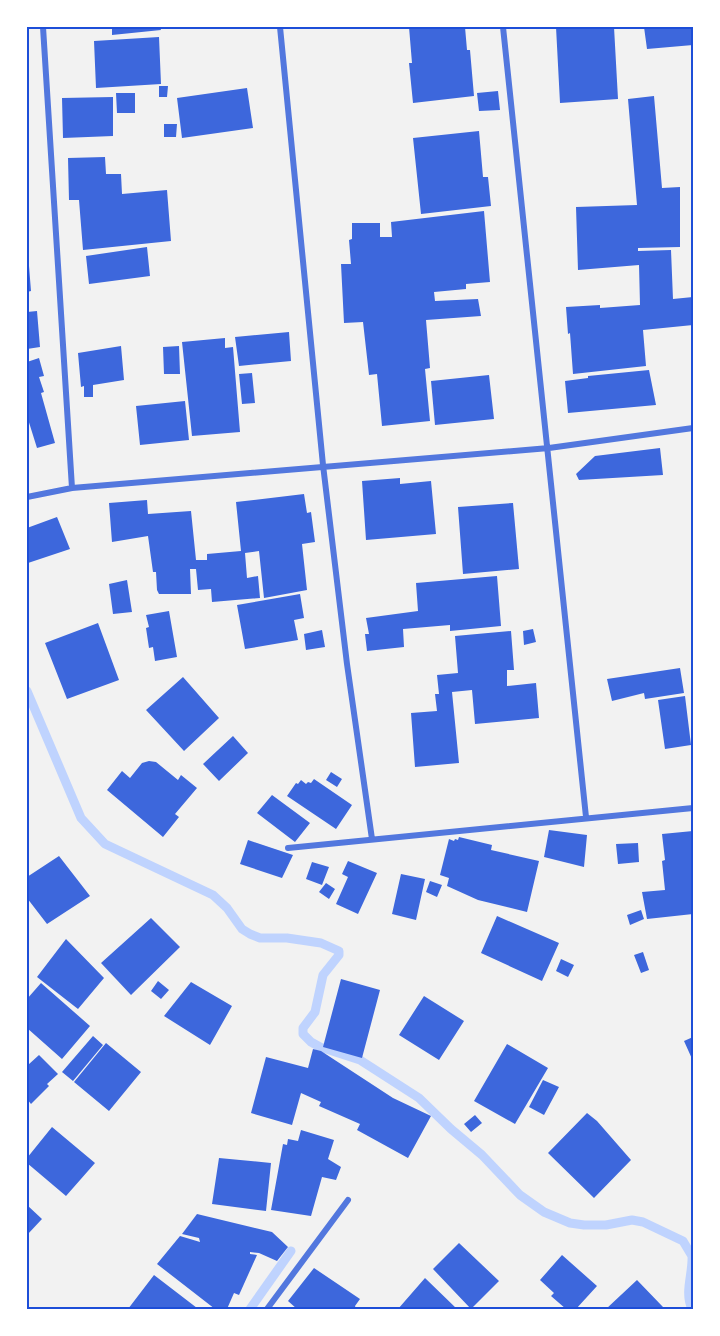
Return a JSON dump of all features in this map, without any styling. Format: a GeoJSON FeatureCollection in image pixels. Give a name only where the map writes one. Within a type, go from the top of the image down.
{"type":"FeatureCollection","features":[{"type":"Feature","properties":{"kind":"street"},"geometry":{"type":"LineString","coordinates":[[43,27],[72,488]]}},
{"type":"Feature","properties":{"kind":"street"},"geometry":{"type":"LineString","coordinates":[[280,27],[323,465],[347,664],[372,839]]}},
{"type":"Feature","properties":{"kind":"street"},"geometry":{"type":"LineString","coordinates":[[503,27],[586,817]]}},
{"type":"Feature","properties":{"kind":"street"},"geometry":{"type":"LineString","coordinates":[[27,497],[72,488],[323,465],[549,448],[693,428]]}},
{"type":"Feature","properties":{"kind":"street"},"geometry":{"type":"LineString","coordinates":[[288,848],[693,808]]}},
{"type":"Feature","properties":{"kind":"street"},"geometry":{"type":"LineString","coordinates":[[267,1309],[348,1200]]}},
{"type":"Feature","properties":{"kind":"building"},"geometry":{"type":"Polygon","coordinates":[[[112,27],[160,27],[161,30],[112,35],[112,27]]]}},
{"type":"Feature","properties":{"kind":"building"},"geometry":{"type":"Polygon","coordinates":[[[409,27],[465,27],[467,50],[470,50],[474,96],[413,103],[409,63],[412,63],[409,27]]]}},
{"type":"Feature","properties":{"kind":"building"},"geometry":{"type":"Polygon","coordinates":[[[556,27],[614,27],[618,99],[560,103],[556,27]]]}},
{"type":"Feature","properties":{"kind":"building"},"geometry":{"type":"Polygon","coordinates":[[[644,27],[693,27],[693,45],[647,49],[644,27]]]}},
{"type":"Feature","properties":{"kind":"building"},"geometry":{"type":"Polygon","coordinates":[[[159,37],[161,84],[96,88],[94,41],[159,37]]]}},
{"type":"Feature","properties":{"kind":"building"},"geometry":{"type":"Polygon","coordinates":[[[159,86],[168,86],[167,97],[159,97],[159,86]]]}},
{"type":"Feature","properties":{"kind":"building"},"geometry":{"type":"Polygon","coordinates":[[[247,88],[253,128],[182,138],[177,98],[247,88]]]}},
{"type":"Feature","properties":{"kind":"building"},"geometry":{"type":"Polygon","coordinates":[[[498,91],[500,110],[479,111],[477,93],[498,91]]]}},
{"type":"Feature","properties":{"kind":"building"},"geometry":{"type":"Polygon","coordinates":[[[116,93],[135,93],[135,113],[117,113],[116,93]]]}},
{"type":"Feature","properties":{"kind":"building"},"geometry":{"type":"Polygon","coordinates":[[[654,96],[662,188],[680,187],[680,247],[638,248],[638,251],[671,250],[673,299],[693,297],[693,325],[643,330],[646,366],[573,374],[566,307],[600,305],[600,308],[640,305],[639,265],[578,270],[576,207],[637,205],[628,99],[654,96]]]}},
{"type":"Feature","properties":{"kind":"building"},"geometry":{"type":"Polygon","coordinates":[[[113,97],[113,136],[63,138],[62,98],[113,97]]]}},
{"type":"Feature","properties":{"kind":"building"},"geometry":{"type":"Polygon","coordinates":[[[164,124],[177,124],[176,137],[164,137],[164,124]]]}},
{"type":"Feature","properties":{"kind":"building"},"geometry":{"type":"Polygon","coordinates":[[[479,131],[483,177],[488,177],[491,206],[421,214],[413,138],[479,131]]]}},
{"type":"Feature","properties":{"kind":"building"},"geometry":{"type":"Polygon","coordinates":[[[105,157],[106,174],[121,174],[122,194],[167,190],[171,241],[83,250],[79,200],[69,200],[68,158],[105,157]]]}},
{"type":"Feature","properties":{"kind":"building"},"geometry":{"type":"Polygon","coordinates":[[[484,211],[490,282],[466,284],[466,289],[434,292],[435,301],[478,299],[481,316],[426,320],[430,368],[425,369],[430,421],[382,426],[377,374],[369,375],[363,322],[344,323],[341,264],[351,264],[349,240],[352,239],[352,223],[380,223],[380,237],[392,237],[391,222],[484,211]]]}},
{"type":"Feature","properties":{"kind":"building"},"geometry":{"type":"Polygon","coordinates":[[[147,247],[150,276],[89,284],[86,256],[147,247]]]}},
{"type":"Feature","properties":{"kind":"building"},"geometry":{"type":"Polygon","coordinates":[[[27,266],[29,266],[31,291],[27,292],[27,266]]]}},
{"type":"Feature","properties":{"kind":"building"},"geometry":{"type":"Polygon","coordinates":[[[37,311],[40,347],[27,349],[27,312],[37,311]]]}},
{"type":"Feature","properties":{"kind":"building"},"geometry":{"type":"Polygon","coordinates":[[[289,332],[291,361],[239,366],[235,337],[289,332]]]}},
{"type":"Feature","properties":{"kind":"building"},"geometry":{"type":"Polygon","coordinates":[[[225,338],[225,348],[233,347],[240,432],[192,436],[182,342],[225,338]]]}},
{"type":"Feature","properties":{"kind":"building"},"geometry":{"type":"Polygon","coordinates":[[[121,346],[124,380],[93,385],[93,397],[84,397],[78,353],[121,346]]]}},
{"type":"Feature","properties":{"kind":"building"},"geometry":{"type":"Polygon","coordinates":[[[179,346],[180,374],[164,374],[163,347],[179,346]]]}},
{"type":"Feature","properties":{"kind":"building"},"geometry":{"type":"Polygon","coordinates":[[[39,358],[44,376],[39,377],[44,392],[41,393],[55,443],[37,448],[27,416],[27,362],[39,358]]]}},
{"type":"Feature","properties":{"kind":"building"},"geometry":{"type":"Polygon","coordinates":[[[649,370],[656,405],[568,413],[565,381],[588,378],[588,376],[649,370]]]}},
{"type":"Feature","properties":{"kind":"building"},"geometry":{"type":"Polygon","coordinates":[[[252,373],[255,403],[242,404],[239,374],[252,373]]]}},
{"type":"Feature","properties":{"kind":"building"},"geometry":{"type":"Polygon","coordinates":[[[489,375],[494,419],[435,425],[431,381],[489,375]]]}},
{"type":"Feature","properties":{"kind":"building"},"geometry":{"type":"Polygon","coordinates":[[[185,401],[189,440],[140,445],[136,406],[185,401]]]}},
{"type":"Feature","properties":{"kind":"building"},"geometry":{"type":"Polygon","coordinates":[[[660,448],[663,475],[579,480],[576,474],[595,456],[660,448]]]}},
{"type":"Feature","properties":{"kind":"building"},"geometry":{"type":"Polygon","coordinates":[[[400,478],[400,484],[431,481],[436,534],[366,540],[362,481],[400,478]]]}},
{"type":"Feature","properties":{"kind":"building"},"geometry":{"type":"Polygon","coordinates":[[[304,494],[307,513],[311,512],[315,542],[302,544],[307,590],[264,598],[259,551],[245,553],[247,578],[258,576],[260,598],[212,602],[211,589],[198,590],[196,569],[190,569],[191,594],[159,594],[148,536],[112,542],[109,503],[147,500],[148,514],[191,511],[196,560],[207,560],[207,554],[241,551],[236,502],[304,494]]]}},
{"type":"Feature","properties":{"kind":"building"},"geometry":{"type":"Polygon","coordinates":[[[513,503],[519,569],[463,574],[458,507],[513,503]]]}},
{"type":"Feature","properties":{"kind":"building"},"geometry":{"type":"Polygon","coordinates":[[[57,517],[70,549],[28,563],[27,528],[57,517]]]}},
{"type":"Feature","properties":{"kind":"building"},"geometry":{"type":"Polygon","coordinates":[[[497,576],[501,626],[450,631],[450,625],[403,629],[404,647],[367,651],[365,634],[369,634],[366,618],[418,611],[416,583],[497,576]]]}},
{"type":"Feature","properties":{"kind":"building"},"geometry":{"type":"Polygon","coordinates":[[[127,580],[132,612],[113,614],[109,584],[127,580]]]}},
{"type":"Feature","properties":{"kind":"building"},"geometry":{"type":"Polygon","coordinates":[[[300,594],[304,618],[294,620],[298,640],[245,649],[237,605],[300,594]]]}},
{"type":"Feature","properties":{"kind":"building"},"geometry":{"type":"Polygon","coordinates":[[[169,611],[177,657],[155,661],[153,647],[149,648],[146,628],[149,627],[146,615],[169,611]]]}},
{"type":"Feature","properties":{"kind":"building"},"geometry":{"type":"Polygon","coordinates":[[[98,623],[119,680],[67,699],[45,643],[98,623]]]}},
{"type":"Feature","properties":{"kind":"building"},"geometry":{"type":"Polygon","coordinates":[[[533,629],[536,642],[524,645],[523,631],[533,629]]]}},
{"type":"Feature","properties":{"kind":"building"},"geometry":{"type":"Polygon","coordinates":[[[322,630],[325,647],[306,650],[304,634],[322,630]]]}},
{"type":"Feature","properties":{"kind":"building"},"geometry":{"type":"Polygon","coordinates":[[[511,631],[514,670],[507,670],[507,686],[536,683],[539,718],[475,724],[472,690],[452,692],[459,763],[415,767],[411,713],[437,711],[435,694],[439,694],[437,675],[458,673],[455,636],[511,631]]]}},
{"type":"Feature","properties":{"kind":"building"},"geometry":{"type":"Polygon","coordinates":[[[680,668],[684,693],[645,699],[644,693],[612,701],[607,679],[680,668]]]}},
{"type":"Feature","properties":{"kind":"building"},"geometry":{"type":"Polygon","coordinates":[[[183,677],[219,718],[184,751],[146,710],[183,677]]]}},
{"type":"Feature","properties":{"kind":"building"},"geometry":{"type":"Polygon","coordinates":[[[685,696],[691,745],[665,749],[658,700],[685,696]]]}},
{"type":"Feature","properties":{"kind":"building"},"geometry":{"type":"Polygon","coordinates":[[[233,736],[248,753],[219,781],[203,764],[233,736]]]}},
{"type":"Feature","properties":{"kind":"building"},"geometry":{"type":"Polygon","coordinates":[[[156,762],[178,780],[181,775],[197,788],[175,814],[179,817],[163,837],[107,790],[122,771],[130,778],[142,763],[156,762]]]}},
{"type":"Feature","properties":{"kind":"building"},"geometry":{"type":"Polygon","coordinates":[[[331,772],[342,779],[337,787],[326,780],[331,772]]]}},
{"type":"Feature","properties":{"kind":"building"},"geometry":{"type":"Polygon","coordinates":[[[314,779],[352,805],[336,829],[287,796],[296,783],[298,784],[301,780],[306,784],[311,783],[314,779]]]}},
{"type":"Feature","properties":{"kind":"building"},"geometry":{"type":"Polygon","coordinates":[[[272,795],[310,823],[295,842],[257,813],[272,795]]]}},
{"type":"Feature","properties":{"kind":"building"},"geometry":{"type":"Polygon","coordinates":[[[549,830],[587,835],[584,867],[544,857],[549,830]]]}},
{"type":"Feature","properties":{"kind":"building"},"geometry":{"type":"Polygon","coordinates":[[[693,831],[693,914],[647,919],[642,892],[665,890],[662,834],[693,831]]]}},
{"type":"Feature","properties":{"kind":"building"},"geometry":{"type":"Polygon","coordinates":[[[459,837],[492,845],[491,850],[539,861],[527,912],[478,900],[447,886],[449,878],[440,875],[449,839],[454,841],[459,837]]]}},
{"type":"Feature","properties":{"kind":"building"},"geometry":{"type":"Polygon","coordinates":[[[248,840],[293,855],[282,878],[240,864],[248,840]]]}},
{"type":"Feature","properties":{"kind":"building"},"geometry":{"type":"Polygon","coordinates":[[[638,843],[639,862],[618,864],[616,844],[638,843]]]}},
{"type":"Feature","properties":{"kind":"building"},"geometry":{"type":"Polygon","coordinates":[[[59,856],[90,896],[47,924],[27,898],[27,877],[59,856]]]}},
{"type":"Feature","properties":{"kind":"building"},"geometry":{"type":"Polygon","coordinates":[[[348,861],[377,873],[358,914],[336,904],[348,877],[342,874],[348,861]]]}},
{"type":"Feature","properties":{"kind":"building"},"geometry":{"type":"Polygon","coordinates":[[[312,862],[329,867],[322,885],[306,879],[312,862]]]}},
{"type":"Feature","properties":{"kind":"building"},"geometry":{"type":"Polygon","coordinates":[[[401,874],[425,879],[416,920],[392,914],[401,874]]]}},
{"type":"Feature","properties":{"kind":"building"},"geometry":{"type":"Polygon","coordinates":[[[430,881],[442,885],[437,897],[426,892],[430,881]]]}},
{"type":"Feature","properties":{"kind":"building"},"geometry":{"type":"Polygon","coordinates":[[[326,883],[335,889],[329,899],[319,892],[326,883]]]}},
{"type":"Feature","properties":{"kind":"building"},"geometry":{"type":"Polygon","coordinates":[[[641,910],[644,919],[630,925],[627,915],[641,910]]]}},
{"type":"Feature","properties":{"kind":"building"},"geometry":{"type":"Polygon","coordinates":[[[497,916],[559,943],[542,981],[481,953],[497,916]]]}},
{"type":"Feature","properties":{"kind":"building"},"geometry":{"type":"Polygon","coordinates":[[[151,918],[180,947],[131,995],[101,963],[151,918]]]}},
{"type":"Feature","properties":{"kind":"building"},"geometry":{"type":"Polygon","coordinates":[[[66,939],[104,978],[78,1009],[37,977],[66,939]]]}},
{"type":"Feature","properties":{"kind":"building"},"geometry":{"type":"Polygon","coordinates":[[[643,952],[649,970],[641,973],[634,955],[643,952]]]}},
{"type":"Feature","properties":{"kind":"building"},"geometry":{"type":"Polygon","coordinates":[[[561,959],[574,965],[568,977],[556,971],[561,959]]]}},
{"type":"Feature","properties":{"kind":"building"},"geometry":{"type":"Polygon","coordinates":[[[341,979],[380,990],[362,1058],[323,1047],[341,979]]]}},
{"type":"Feature","properties":{"kind":"building"},"geometry":{"type":"Polygon","coordinates":[[[158,981],[169,990],[161,999],[151,991],[158,981]]]}},
{"type":"Feature","properties":{"kind":"building"},"geometry":{"type":"Polygon","coordinates":[[[191,982],[232,1006],[210,1045],[164,1016],[191,982]]]}},
{"type":"Feature","properties":{"kind":"building"},"geometry":{"type":"Polygon","coordinates":[[[41,983],[90,1026],[62,1059],[27,1028],[27,999],[41,983]]]}},
{"type":"Feature","properties":{"kind":"building"},"geometry":{"type":"Polygon","coordinates":[[[424,996],[464,1021],[439,1060],[399,1035],[424,996]]]}},
{"type":"Feature","properties":{"kind":"building"},"geometry":{"type":"Polygon","coordinates":[[[93,1036],[103,1045],[73,1081],[62,1072],[93,1036]]]}},
{"type":"Feature","properties":{"kind":"building"},"geometry":{"type":"Polygon","coordinates":[[[693,1037],[693,1061],[684,1041],[693,1037]]]}},
{"type":"Feature","properties":{"kind":"building"},"geometry":{"type":"Polygon","coordinates":[[[106,1043],[141,1072],[109,1111],[74,1082],[106,1043]]]}},
{"type":"Feature","properties":{"kind":"building"},"geometry":{"type":"Polygon","coordinates":[[[507,1044],[548,1068],[515,1124],[474,1101],[507,1044]]]}},
{"type":"Feature","properties":{"kind":"building"},"geometry":{"type":"Polygon","coordinates":[[[313,1049],[321,1051],[393,1098],[431,1116],[408,1158],[357,1130],[360,1124],[319,1106],[321,1102],[301,1093],[292,1125],[251,1113],[266,1057],[308,1068],[313,1049]]]}},
{"type":"Feature","properties":{"kind":"building"},"geometry":{"type":"Polygon","coordinates":[[[39,1055],[58,1074],[31,1104],[27,1099],[27,1064],[39,1055]]]}},
{"type":"Feature","properties":{"kind":"building"},"geometry":{"type":"Polygon","coordinates":[[[543,1080],[559,1087],[544,1115],[529,1107],[543,1080]]]}},
{"type":"Feature","properties":{"kind":"building"},"geometry":{"type":"Polygon","coordinates":[[[587,1113],[597,1121],[631,1160],[594,1198],[548,1153],[587,1113]]]}},
{"type":"Feature","properties":{"kind":"building"},"geometry":{"type":"Polygon","coordinates":[[[475,1115],[482,1123],[471,1132],[464,1124],[475,1115]]]}},
{"type":"Feature","properties":{"kind":"building"},"geometry":{"type":"Polygon","coordinates":[[[52,1127],[95,1163],[66,1196],[27,1163],[27,1158],[52,1127]]]}},
{"type":"Feature","properties":{"kind":"building"},"geometry":{"type":"Polygon","coordinates":[[[301,1130],[334,1140],[328,1159],[341,1167],[336,1180],[322,1177],[311,1216],[271,1210],[283,1144],[287,1145],[288,1139],[298,1141],[301,1130]]]}},
{"type":"Feature","properties":{"kind":"building"},"geometry":{"type":"Polygon","coordinates":[[[219,1158],[271,1163],[266,1211],[212,1204],[219,1158]]]}},
{"type":"Feature","properties":{"kind":"building"},"geometry":{"type":"Polygon","coordinates":[[[27,1205],[42,1219],[27,1235],[27,1205]]]}},
{"type":"Feature","properties":{"kind":"building"},"geometry":{"type":"Polygon","coordinates":[[[197,1214],[272,1232],[288,1247],[277,1261],[259,1253],[250,1252],[250,1254],[257,1255],[239,1295],[234,1293],[227,1309],[215,1309],[157,1264],[180,1236],[200,1242],[199,1238],[182,1234],[197,1214]]]}},
{"type":"Feature","properties":{"kind":"building"},"geometry":{"type":"Polygon","coordinates":[[[459,1243],[499,1281],[471,1309],[433,1269],[459,1243]]]}},
{"type":"Feature","properties":{"kind":"building"},"geometry":{"type":"Polygon","coordinates":[[[562,1255],[597,1286],[576,1309],[566,1309],[551,1296],[554,1293],[540,1280],[562,1255]]]}},
{"type":"Feature","properties":{"kind":"building"},"geometry":{"type":"Polygon","coordinates":[[[314,1268],[360,1299],[355,1306],[356,1309],[297,1309],[288,1301],[314,1268]]]}},
{"type":"Feature","properties":{"kind":"building"},"geometry":{"type":"Polygon","coordinates":[[[154,1275],[197,1308],[128,1309],[154,1275]]]}},
{"type":"Feature","properties":{"kind":"building"},"geometry":{"type":"Polygon","coordinates":[[[425,1278],[457,1309],[398,1309],[425,1278]]]}},
{"type":"Feature","properties":{"kind":"building"},"geometry":{"type":"Polygon","coordinates":[[[637,1280],[663,1307],[661,1309],[606,1309],[637,1280]]]}},
{"type":"Feature","properties":{"kind":"waterway"},"geometry":{"type":"LineString","coordinates":[[27,691],[81,818],[105,844],[213,895],[227,908],[242,929],[250,934],[260,938],[287,938],[321,943],[339,951],[339,955],[323,975],[315,1012],[303,1028],[303,1034],[311,1042],[360,1060],[419,1098],[482,1155],[520,1195],[544,1212],[570,1223],[584,1225],[606,1225],[632,1220],[643,1222],[683,1241],[692,1256],[689,1290],[692,1309]]}},
{"type":"Feature","properties":{"kind":"waterway"},"geometry":{"type":"LineString","coordinates":[[250,1309],[291,1251]]}}]}
